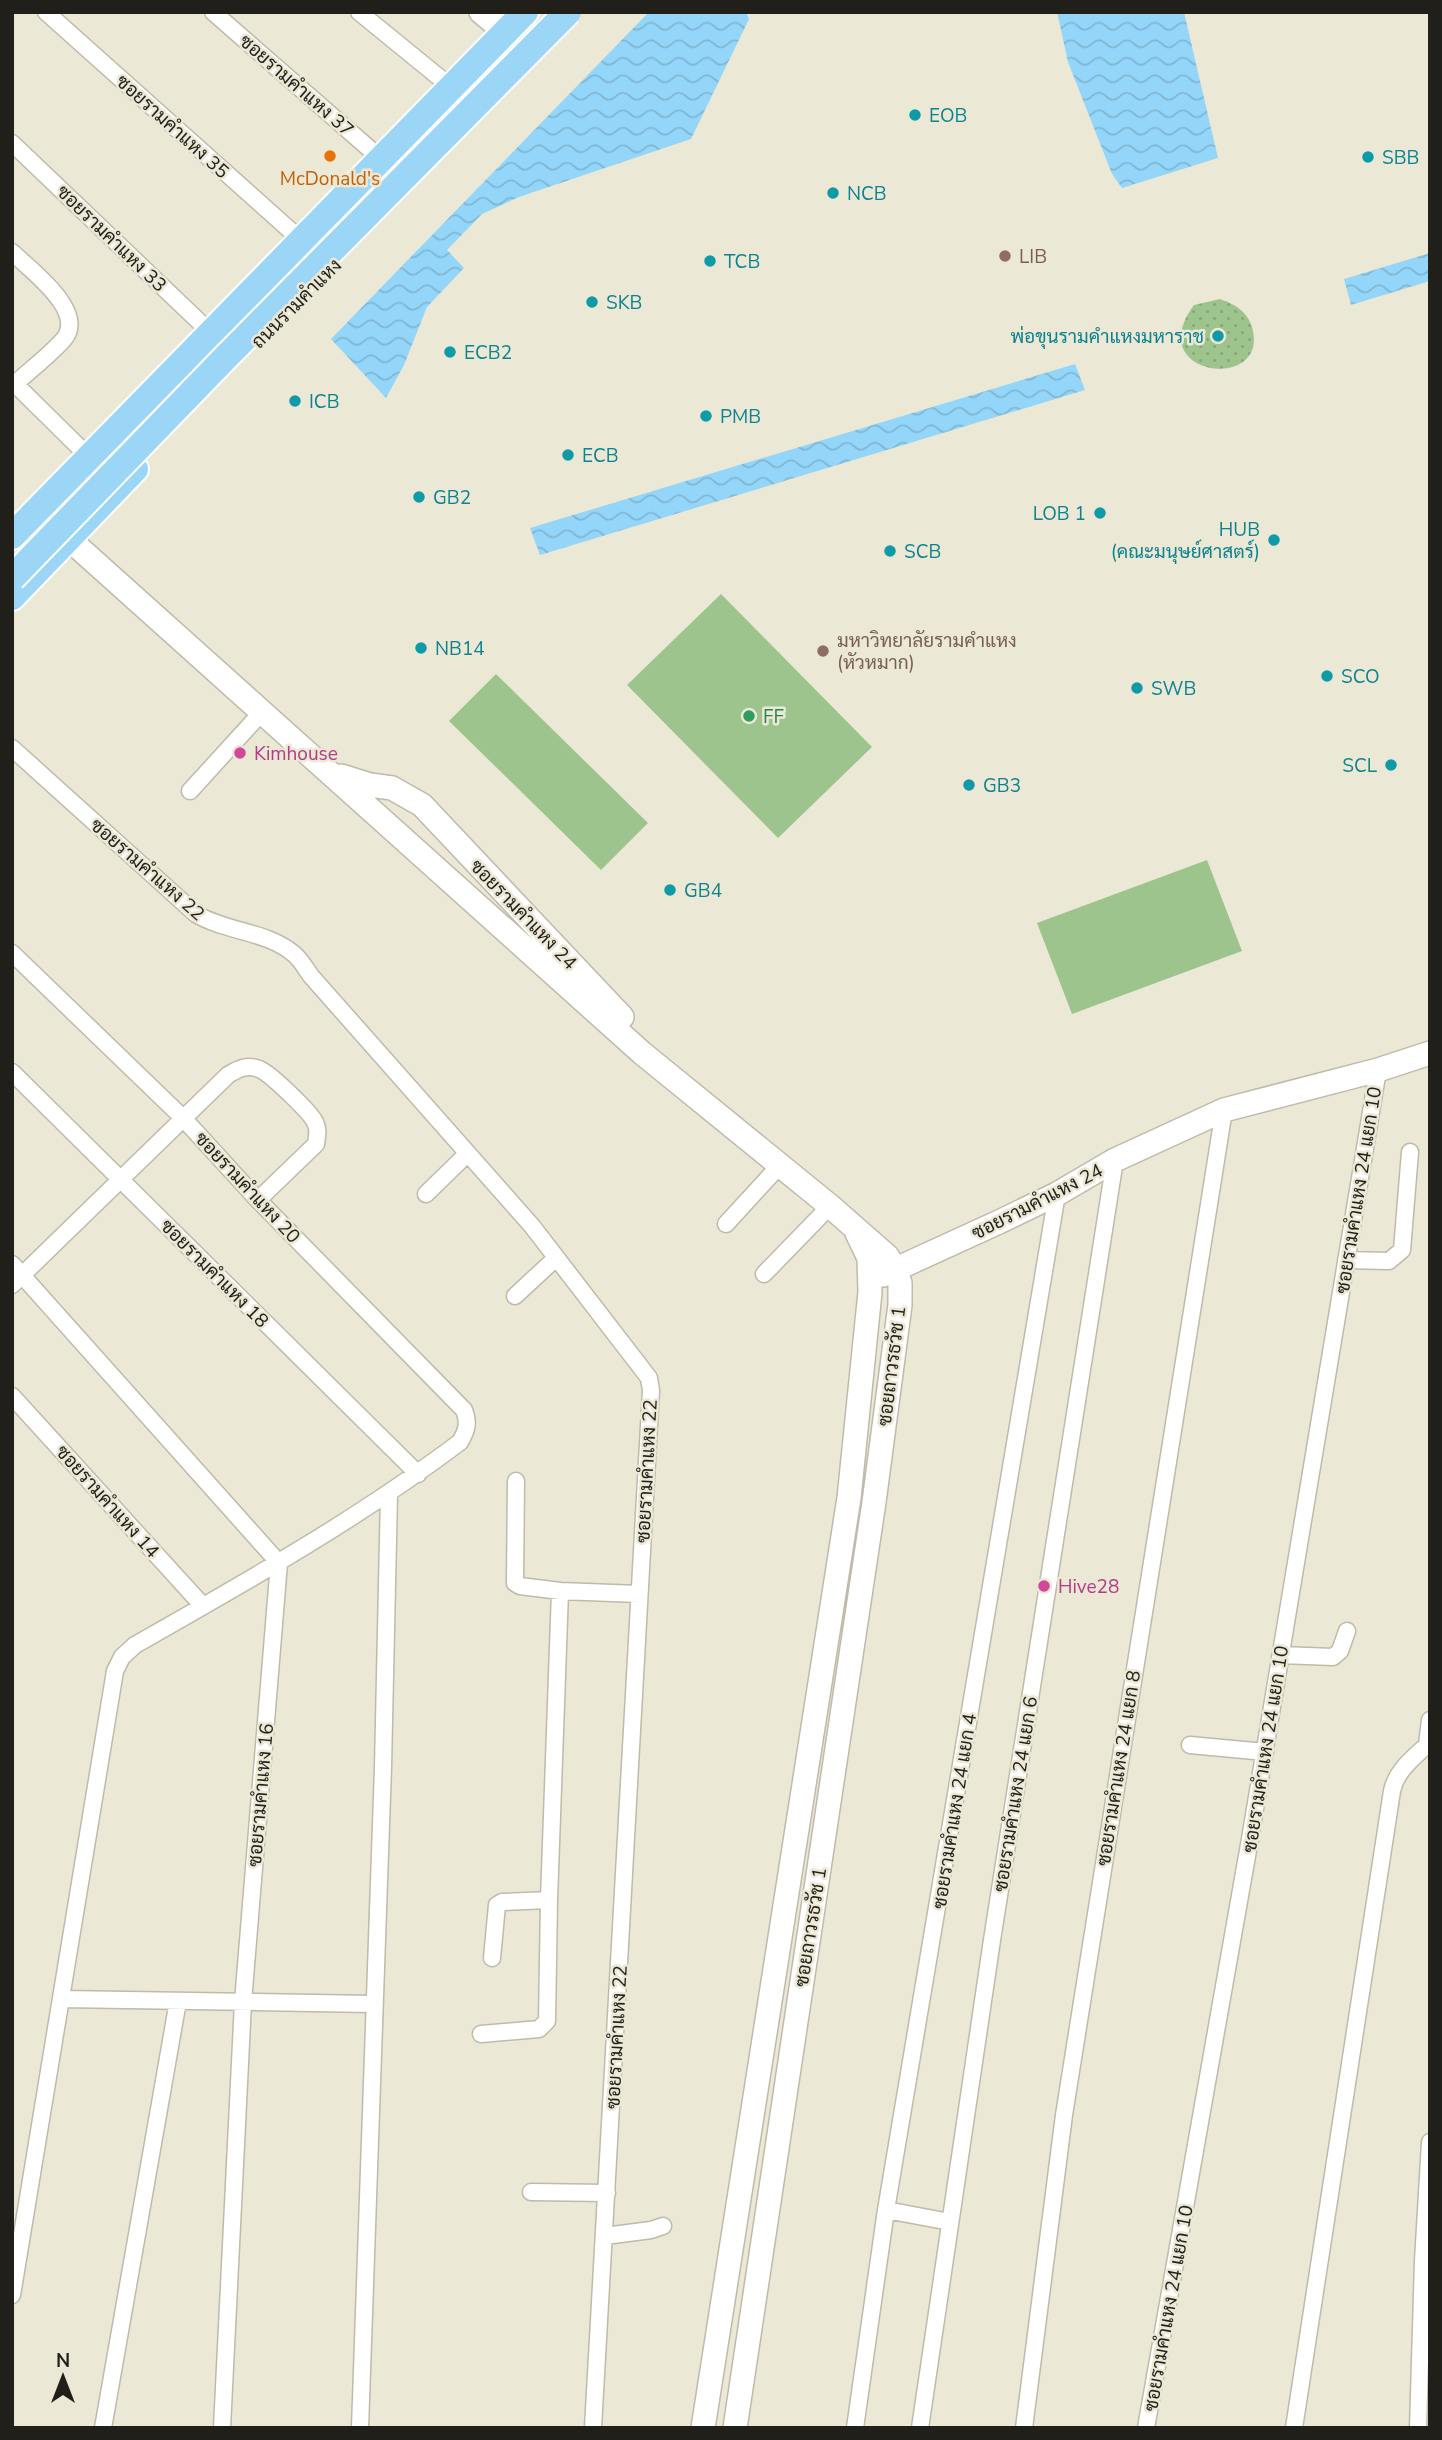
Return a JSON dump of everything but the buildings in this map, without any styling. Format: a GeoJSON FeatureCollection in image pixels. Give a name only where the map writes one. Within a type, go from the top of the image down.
{"type":"FeatureCollection","features":[{"type":"Feature","properties":{"kind":"main road"},"geometry":{"type":"LineString","coordinates":[[481,12],[537,59]]}},
{"type":"Feature","properties":{"kind":"main road","name":"ถนนรามคำแหง"},"geometry":{"type":"LineString","coordinates":[[20,527],[525,12]]}},
{"type":"Feature","properties":{"kind":"main road","name":"ถนนรามคำแหง"},"geometry":{"type":"LineString","coordinates":[[12,554],[545,12]]}},
{"type":"Feature","properties":{"kind":"main road","name":"ถนนรามคำแหง"},"geometry":{"type":"LineString","coordinates":[[12,578],[568,12]]}},
{"type":"Feature","properties":{"kind":"main road","name":"ถนนรามคำแหง"},"geometry":{"type":"LineString","coordinates":[[12,597],[190,411],[583,12]]}},
{"type":"Feature","properties":{"kind":"main road"},"geometry":{"type":"LineString","coordinates":[[20,527],[69,539]]}},
{"type":"Feature","properties":{"kind":"main road","name":"ซอยรามคำแหง 24"},"geometry":{"type":"LineString","coordinates":[[69,539],[642,1053],[830,1206],[887,1256],[895,1268],[920,1260],[1057,1194],[1115,1160],[1224,1111],[1378,1070],[1430,1053]]}},
{"type":"Feature","properties":{"kind":"main road","name":"ซอยรามคำแหง 24"},"geometry":{"type":"LineString","coordinates":[[329,771],[370,785],[393,788],[422,805],[679,1074],[695,1097]]}},
{"type":"Feature","properties":{"kind":"main road"},"geometry":{"type":"LineString","coordinates":[[446,832],[423,815],[416,815],[410,821],[409,827],[462,879],[491,917]]}},
{"type":"Feature","properties":{"kind":"main road"},"geometry":{"type":"LineString","coordinates":[[854,1227],[894,1251],[920,1260],[910,1274],[900,1305]]}},
{"type":"Feature","properties":{"kind":"main road"},"geometry":{"type":"LineString","coordinates":[[854,1227],[869,1258],[870,1292]]}},
{"type":"Feature","properties":{"kind":"main road","name":"ซอยถาวรธวัช 1"},"geometry":{"type":"LineString","coordinates":[[703,2428],[849,1498],[870,1292],[884,1274],[895,1268],[900,1283],[900,1305],[874,1502],[735,2428]]}},
{"type":"Feature","properties":{"kind":"main road"},"geometry":{"type":"LineString","coordinates":[[849,1498],[855,1489],[868,1490],[873,1493],[874,1502]]}},
{"type":"Feature","properties":{"kind":"main road"},"geometry":{"type":"LineString","coordinates":[[751,2125],[779,2130]]}},
{"type":"Feature","properties":{"kind":"street","name":"ซอยรามคำแหง 35"},"geometry":{"type":"LineString","coordinates":[[46,12],[301,240]]}},
{"type":"Feature","properties":{"kind":"street","name":"ซอยรามคำแหง 37"},"geometry":{"type":"LineString","coordinates":[[213,12],[380,158]]}},
{"type":"Feature","properties":{"kind":"street"},"geometry":{"type":"LineString","coordinates":[[359,12],[451,87]]}},
{"type":"Feature","properties":{"kind":"street","name":"ซอยรามคำแหง 33"},"geometry":{"type":"LineString","coordinates":[[12,143],[211,333]]}},
{"type":"Feature","properties":{"kind":"street"},"geometry":{"type":"LineString","coordinates":[[12,252],[62,301],[70,323],[66,337],[16,391],[89,457]]}},
{"type":"Feature","properties":{"kind":"street"},"geometry":{"type":"LineString","coordinates":[[190,791],[262,712]]}},
{"type":"Feature","properties":{"kind":"street","name":"ซอยรามคำแหง 22"},"geometry":{"type":"LineString","coordinates":[[12,748],[196,914],[209,922],[280,945],[295,954],[311,976],[531,1226],[649,1377],[651,1390],[593,2428]]}},
{"type":"Feature","properties":{"kind":"street","name":"ซอยรามคำแหง 20"},"geometry":{"type":"LineString","coordinates":[[12,953],[183,1118],[258,1200],[464,1410],[468,1421],[467,1431],[460,1442],[418,1474]]}},
{"type":"Feature","properties":{"kind":"street"},"geometry":{"type":"LineString","coordinates":[[258,1200],[316,1143],[318,1133],[314,1120],[274,1078],[258,1069],[243,1067],[228,1075],[121,1180],[16,1275],[279,1563]]}},
{"type":"Feature","properties":{"kind":"street","name":"ซอยรามคำแหง 24 แยก 10"},"geometry":{"type":"LineString","coordinates":[[1146,2428],[1265,1752],[1378,1070]]}},
{"type":"Feature","properties":{"kind":"street","name":"ซอยรามคำแหง 18"},"geometry":{"type":"LineString","coordinates":[[12,1072],[418,1474]]}},
{"type":"Feature","properties":{"kind":"street","name":"ซอยรามคำแหง 24 แยก 8"},"geometry":{"type":"LineString","coordinates":[[1024,2428],[1064,2115],[1224,1111]]}},
{"type":"Feature","properties":{"kind":"street"},"geometry":{"type":"LineString","coordinates":[[1346,1260],[1389,1261],[1402,1250],[1410,1152]]}},
{"type":"Feature","properties":{"kind":"street"},"geometry":{"type":"LineString","coordinates":[[426,1194],[467,1154]]}},
{"type":"Feature","properties":{"kind":"street","name":"ซอยรามคำแหง 24 แยก 6"},"geometry":{"type":"LineString","coordinates":[[920,2428],[996,1913],[1115,1160]]}},
{"type":"Feature","properties":{"kind":"street"},"geometry":{"type":"LineString","coordinates":[[726,1224],[780,1165]]}},
{"type":"Feature","properties":{"kind":"street","name":"ซอยรามคำแหง 24 แยก 4"},"geometry":{"type":"LineString","coordinates":[[855,2428],[886,2210],[1057,1194]]}},
{"type":"Feature","properties":{"kind":"street"},"geometry":{"type":"LineString","coordinates":[[764,1274],[830,1206]]}},
{"type":"Feature","properties":{"kind":"street"},"geometry":{"type":"LineString","coordinates":[[515,1296],[556,1258]]}},
{"type":"Feature","properties":{"kind":"street","name":"ซอยรามคำแหง 14"},"geometry":{"type":"LineString","coordinates":[[12,1396],[204,1606]]}},
{"type":"Feature","properties":{"kind":"street"},"geometry":{"type":"LineString","coordinates":[[12,2295],[115,1671],[122,1657],[135,1645],[279,1563],[418,1474]]}},
{"type":"Feature","properties":{"kind":"street"},"geometry":{"type":"LineString","coordinates":[[516,1481],[515,1583],[520,1587],[560,1591],[639,1594]]}},
{"type":"Feature","properties":{"kind":"street"},"geometry":{"type":"LineString","coordinates":[[360,2428],[383,1767],[389,1494]]}},
{"type":"Feature","properties":{"kind":"street","name":"ซอยรามคำแหง 16"},"geometry":{"type":"LineString","coordinates":[[222,2428],[243,2002],[279,1563]]}},
{"type":"Feature","properties":{"kind":"street"},"geometry":{"type":"LineString","coordinates":[[481,2034],[539,2029],[547,2021],[560,1591]]}},
{"type":"Feature","properties":{"kind":"street"},"geometry":{"type":"LineString","coordinates":[[1280,1655],[1333,1657],[1340,1651],[1347,1631]]}},
{"type":"Feature","properties":{"kind":"street"},"geometry":{"type":"LineString","coordinates":[[1294,2428],[1394,1780],[1406,1764],[1429,1747],[1430,1720]]}},
{"type":"Feature","properties":{"kind":"street"},"geometry":{"type":"LineString","coordinates":[[1190,1745],[1265,1752]]}},
{"type":"Feature","properties":{"kind":"street"},"geometry":{"type":"LineString","coordinates":[[492,1958],[497,1905],[502,1902],[549,1900]]}},
{"type":"Feature","properties":{"kind":"street"},"geometry":{"type":"LineString","coordinates":[[62,1999],[373,2004]]}},
{"type":"Feature","properties":{"kind":"street"},"geometry":{"type":"LineString","coordinates":[[103,2428],[178,2001]]}},
{"type":"Feature","properties":{"kind":"street"},"geometry":{"type":"LineString","coordinates":[[1418,2428],[1430,2142]]}},
{"type":"Feature","properties":{"kind":"street"},"geometry":{"type":"LineString","coordinates":[[531,2192],[607,2193]]}},
{"type":"Feature","properties":{"kind":"street"},"geometry":{"type":"LineString","coordinates":[[886,2210],[950,2222]]}},
{"type":"Feature","properties":{"kind":"street"},"geometry":{"type":"LineString","coordinates":[[605,2236],[663,2226]]}},
{"type":"Feature","properties":{"kind":"green space"},"geometry":{"type":"Polygon","coordinates":[[[1220,299],[1241,310],[1249,319],[1253,331],[1252,350],[1242,363],[1226,368],[1208,368],[1193,361],[1183,348],[1182,329],[1194,305],[1220,299]]]}},
{"type":"Feature","properties":{"kind":"green space","name":"FF"},"geometry":{"type":"Polygon","coordinates":[[[721,594],[872,747],[778,838],[627,685],[721,594]]]}},
{"type":"Feature","properties":{"kind":"green space"},"geometry":{"type":"Polygon","coordinates":[[[496,674],[648,823],[601,870],[449,721],[496,674]]]}},
{"type":"Feature","properties":{"kind":"green space"},"geometry":{"type":"Polygon","coordinates":[[[1207,860],[1242,951],[1072,1014],[1037,923],[1207,860]]]}},
{"type":"Feature","properties":{"kind":"water"},"geometry":{"type":"Polygon","coordinates":[[[649,12],[746,12],[749,19],[691,139],[519,197],[482,214],[447,250],[464,268],[427,307],[404,365],[386,398],[331,339],[649,12]]]}},
{"type":"Feature","properties":{"kind":"water"},"geometry":{"type":"Polygon","coordinates":[[[1057,12],[1184,12],[1218,158],[1122,188],[1112,174],[1068,62],[1057,12]]]}},
{"type":"Feature","properties":{"kind":"water"},"geometry":{"type":"Polygon","coordinates":[[[1430,253],[1430,281],[1351,305],[1344,279],[1430,253]]]}},
{"type":"Feature","properties":{"kind":"water"},"geometry":{"type":"Polygon","coordinates":[[[1075,364],[1085,390],[540,555],[530,528],[1075,364]]]}},
{"type":"Feature","properties":{"kind":"place","name":"EOB"},"geometry":{"type":"Point","coordinates":[915,115]}},
{"type":"Feature","properties":{"kind":"place","name":"McDonald's"},"geometry":{"type":"Point","coordinates":[330,156]}},
{"type":"Feature","properties":{"kind":"place","name":"SBB"},"geometry":{"type":"Point","coordinates":[1368,157]}},
{"type":"Feature","properties":{"kind":"place","name":"NCB"},"geometry":{"type":"Point","coordinates":[833,193]}},
{"type":"Feature","properties":{"kind":"place","name":"LIB"},"geometry":{"type":"Point","coordinates":[1005,256]}},
{"type":"Feature","properties":{"kind":"place","name":"TCB"},"geometry":{"type":"Point","coordinates":[710,261]}},
{"type":"Feature","properties":{"kind":"place","name":"SKB"},"geometry":{"type":"Point","coordinates":[592,302]}},
{"type":"Feature","properties":{"kind":"place","name":"พ่อขุนรามคำแหงมหาราช"},"geometry":{"type":"Point","coordinates":[1218,336]}},
{"type":"Feature","properties":{"kind":"place","name":"ECB2"},"geometry":{"type":"Point","coordinates":[450,352]}},
{"type":"Feature","properties":{"kind":"place","name":"ICB"},"geometry":{"type":"Point","coordinates":[295,401]}},
{"type":"Feature","properties":{"kind":"place","name":"PMB"},"geometry":{"type":"Point","coordinates":[706,416]}},
{"type":"Feature","properties":{"kind":"place","name":"ECB"},"geometry":{"type":"Point","coordinates":[568,455]}},
{"type":"Feature","properties":{"kind":"place","name":"GB2"},"geometry":{"type":"Point","coordinates":[419,497]}},
{"type":"Feature","properties":{"kind":"place","name":"LOB 1"},"geometry":{"type":"Point","coordinates":[1100,513]}},
{"type":"Feature","properties":{"kind":"place","name":"HUB (คณะมนุษย์ศาสตร์)"},"geometry":{"type":"Point","coordinates":[1274,540]}},
{"type":"Feature","properties":{"kind":"place","name":"SCB"},"geometry":{"type":"Point","coordinates":[890,551]}},
{"type":"Feature","properties":{"kind":"place","name":"NB14"},"geometry":{"type":"Point","coordinates":[421,648]}},
{"type":"Feature","properties":{"kind":"place","name":"มหาวิทยาลัยรามคำแหง (หัวหมาก)"},"geometry":{"type":"Point","coordinates":[823,651]}},
{"type":"Feature","properties":{"kind":"place","name":"SCO"},"geometry":{"type":"Point","coordinates":[1327,676]}},
{"type":"Feature","properties":{"kind":"place","name":"SWB"},"geometry":{"type":"Point","coordinates":[1137,688]}},
{"type":"Feature","properties":{"kind":"place","name":"FF"},"geometry":{"type":"Point","coordinates":[749,716]}},
{"type":"Feature","properties":{"kind":"place","name":"Kimhouse"},"geometry":{"type":"Point","coordinates":[240,753]}},
{"type":"Feature","properties":{"kind":"place","name":"SCL"},"geometry":{"type":"Point","coordinates":[1391,765]}},
{"type":"Feature","properties":{"kind":"place","name":"GB3"},"geometry":{"type":"Point","coordinates":[969,785]}},
{"type":"Feature","properties":{"kind":"place","name":"GB4"},"geometry":{"type":"Point","coordinates":[670,890]}},
{"type":"Feature","properties":{"kind":"place","name":"Hive28"},"geometry":{"type":"Point","coordinates":[1044,1586]}}]}
